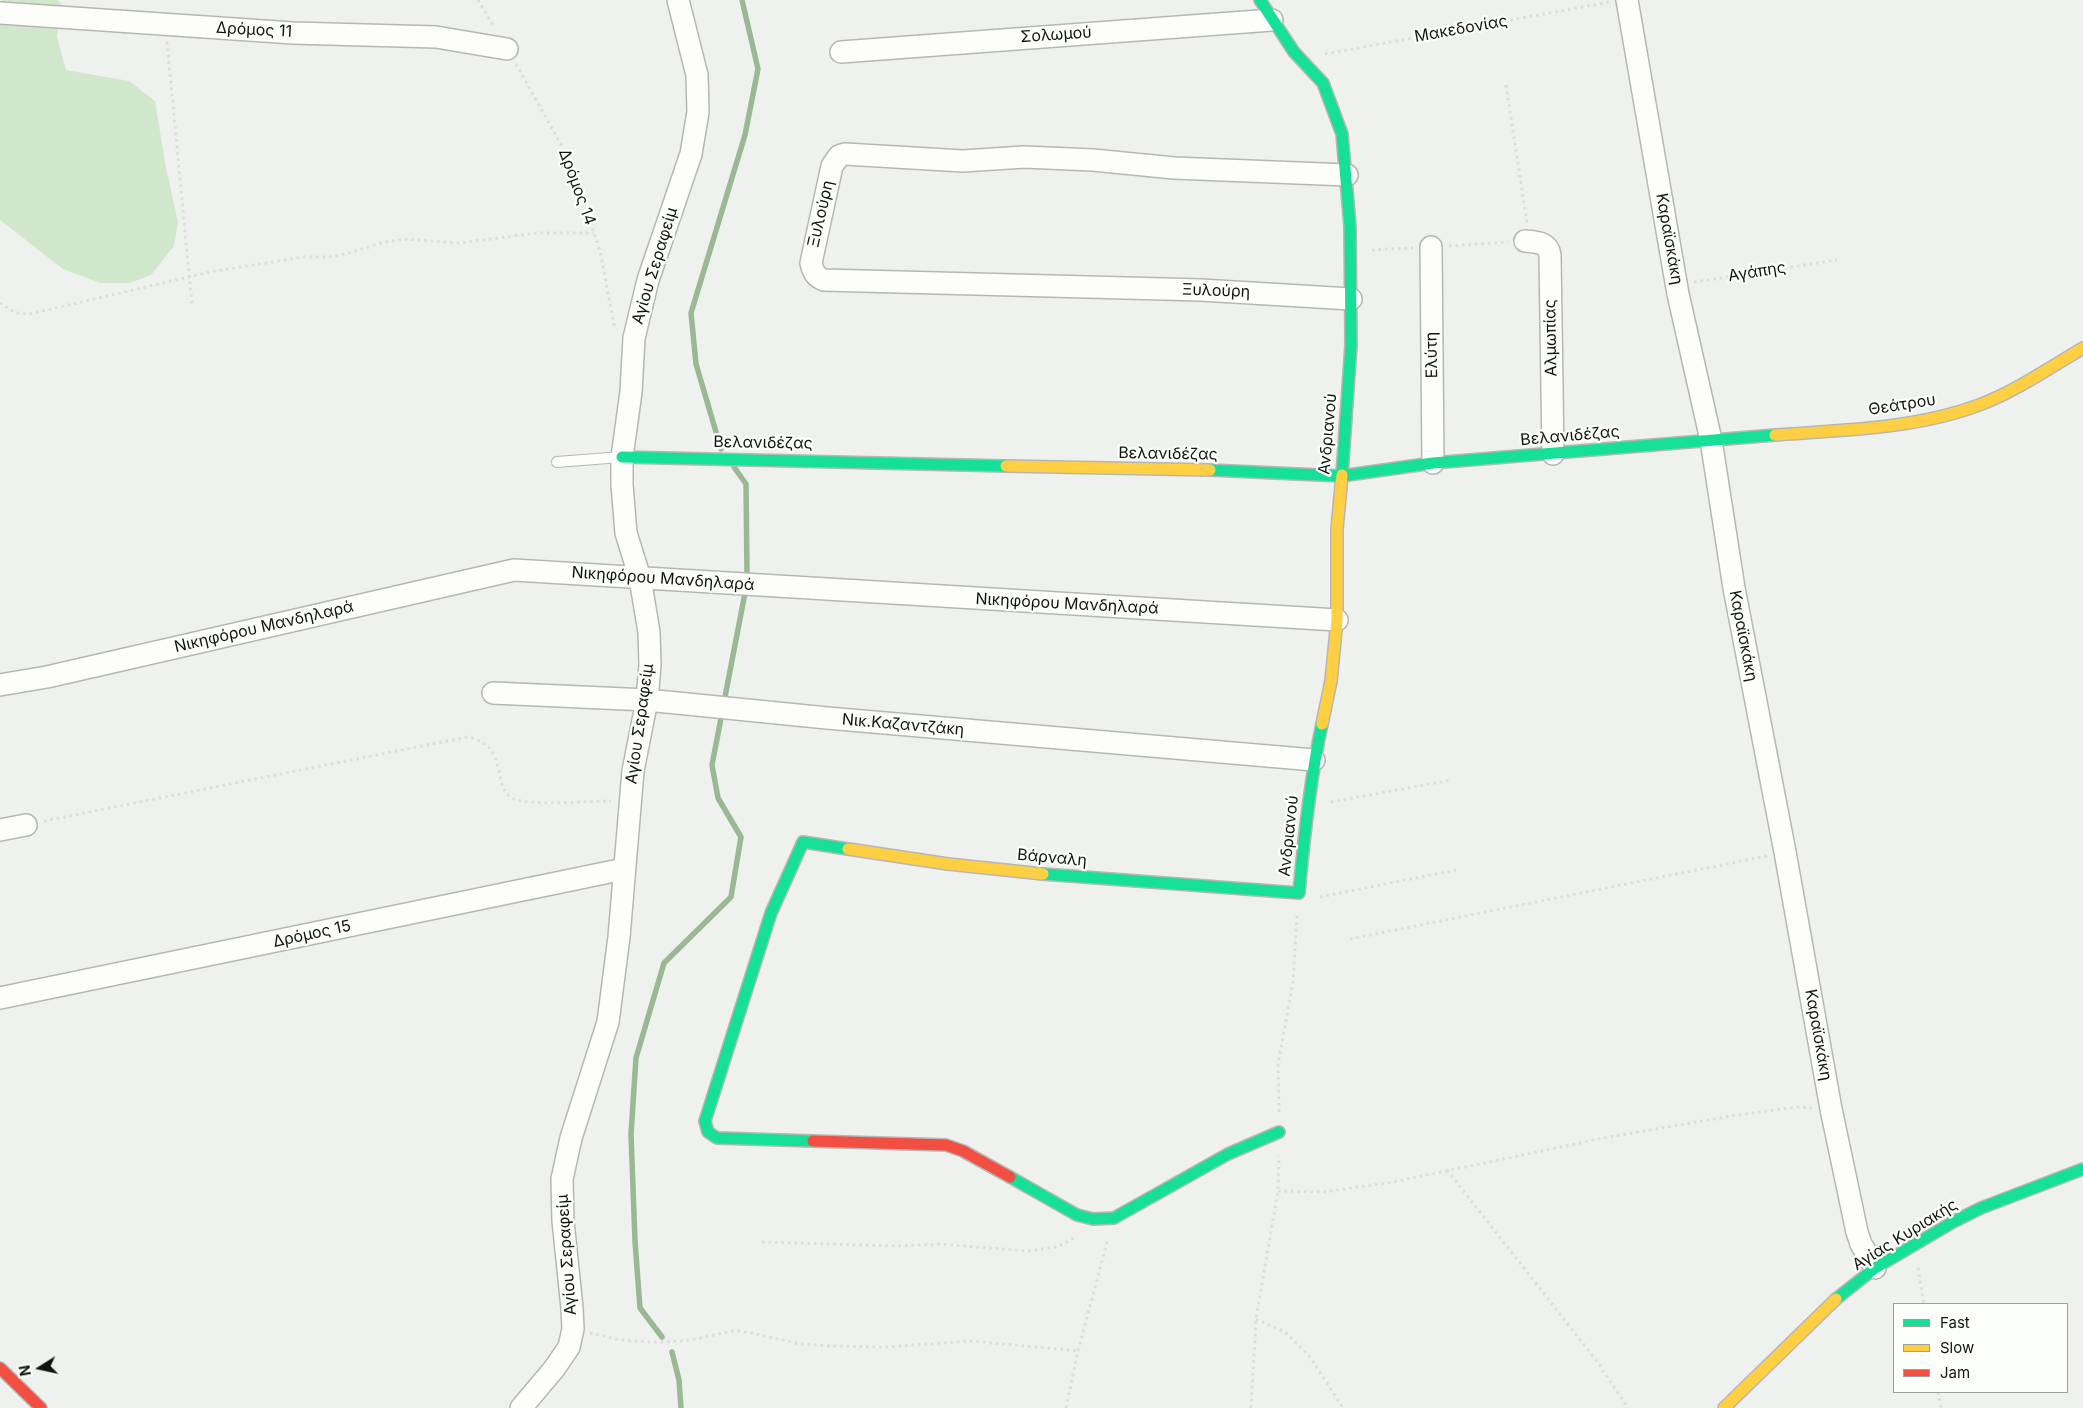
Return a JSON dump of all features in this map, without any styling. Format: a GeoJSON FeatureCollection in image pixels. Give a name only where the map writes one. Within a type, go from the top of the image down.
{"type":"FeatureCollection","features":[{"type":"Feature","properties":{"kind":"street","name":"Αγίου Σεραφείμ"},"geometry":{"type":"LineString","coordinates":[[521,1408],[554,1369],[569,1347],[573,1329],[563,1221],[562,1179],[571,1138],[608,1022],[619,937],[633,770],[647,700],[650,665],[649,632],[640,578],[626,533],[622,457],[631,392],[634,338],[648,280],[690,154],[698,112],[697,74],[678,0]]}},
{"type":"Feature","properties":{"kind":"street","name":"Ανδριανού"},"geometry":{"type":"LineString","coordinates":[[1260,0],[1300,58],[1322,83],[1342,134],[1347,175],[1351,252],[1348,402],[1337,529],[1337,620],[1331,681],[1314,760],[1299,893]]}},
{"type":"Feature","properties":{"kind":"street","name":"Καραϊσκάκη"},"geometry":{"type":"LineString","coordinates":[[1620,1],[1677,285],[1711,440],[1734,588],[1785,852],[1831,1109],[1857,1232],[1861,1244],[1875,1268]]}},
{"type":"Feature","properties":{"kind":"street","name":"Δρόμος 11"},"geometry":{"type":"LineString","coordinates":[[0,13],[293,32],[436,37],[507,49]]}},
{"type":"Feature","properties":{"kind":"street","name":"Σολωμού"},"geometry":{"type":"LineString","coordinates":[[840,52],[1272,20]]}},
{"type":"Feature","properties":{"kind":"street","name":"Ξυλούρη"},"geometry":{"type":"LineString","coordinates":[[1347,175],[1174,168],[1093,160],[1024,156],[963,161],[845,154],[839,156],[832,166],[811,263],[814,274],[824,280],[1201,290],[1351,299]]}},
{"type":"Feature","properties":{"kind":"street","name":"Αλμωπίας"},"geometry":{"type":"LineString","coordinates":[[1526,241],[1547,246],[1550,255],[1553,454]]}},
{"type":"Feature","properties":{"kind":"street","name":"Ελύτη"},"geometry":{"type":"LineString","coordinates":[[1431,247],[1433,463]]}},
{"type":"Feature","properties":{"kind":"street","name":"Θεάτρου"},"geometry":{"type":"LineString","coordinates":[[1711,440],[1853,429],[1925,420],[1978,405],[2013,390],[2083,348]]}},
{"type":"Feature","properties":{"kind":"street","name":"Βελανιδέζας"},"geometry":{"type":"LineString","coordinates":[[622,457],[1252,472],[1341,476],[1433,463],[1711,440]]}},
{"type":"Feature","properties":{"kind":"street","name":"Νικηφόρου Μανδηλαρά"},"geometry":{"type":"LineString","coordinates":[[0,685],[47,677],[514,570],[1337,620]]}},
{"type":"Feature","properties":{"kind":"street","name":"Νικ.Καζαντζάκη"},"geometry":{"type":"LineString","coordinates":[[493,693],[647,700],[827,718],[1314,760]]}},
{"type":"Feature","properties":{"kind":"street"},"geometry":{"type":"LineString","coordinates":[[0,830],[26,825]]}},
{"type":"Feature","properties":{"kind":"street","name":"Βάρναλη"},"geometry":{"type":"LineString","coordinates":[[1114,1218],[1093,1219],[1077,1215],[963,1151],[946,1146],[761,1141],[717,1138],[707,1132],[705,1121],[771,913],[803,842],[948,864],[1038,874],[1299,893]]}},
{"type":"Feature","properties":{"kind":"street","name":"Δρόμος 15"},"geometry":{"type":"LineString","coordinates":[[0,998],[624,869]]}},
{"type":"Feature","properties":{"kind":"street"},"geometry":{"type":"LineString","coordinates":[[1114,1218],[1228,1154],[1279,1132]]}},
{"type":"Feature","properties":{"kind":"street","name":"Αγίας Κυριακής"},"geometry":{"type":"LineString","coordinates":[[1724,1408],[1825,1308],[1875,1268],[1953,1222],[1981,1208],[2083,1169]]}},
{"type":"Feature","properties":{"kind":"street"},"geometry":{"type":"LineString","coordinates":[[0,1368],[41,1408]]}},
{"type":"Feature","properties":{"kind":"lane"},"geometry":{"type":"LineString","coordinates":[[557,462],[622,457]]}},
{"type":"Feature","properties":{"kind":"path","name":"Δρόμος 14"},"geometry":{"type":"LineString","coordinates":[[478,0],[569,158],[600,251],[617,338]]}},
{"type":"Feature","properties":{"kind":"path","name":"Μακεδονίας"},"geometry":{"type":"LineString","coordinates":[[1300,58],[1620,1]]}},
{"type":"Feature","properties":{"kind":"path"},"geometry":{"type":"LineString","coordinates":[[166,25],[192,305]]}},
{"type":"Feature","properties":{"kind":"path"},"geometry":{"type":"LineString","coordinates":[[1351,252],[1526,241],[1527,219],[1506,85]]}},
{"type":"Feature","properties":{"kind":"path"},"geometry":{"type":"LineString","coordinates":[[0,302],[16,313],[30,314],[189,277],[303,257],[326,257],[346,254],[385,242],[404,239],[459,243],[537,234],[594,233]]}},
{"type":"Feature","properties":{"kind":"path","name":"Αγάπης"},"geometry":{"type":"LineString","coordinates":[[1677,285],[1837,260]]}},
{"type":"Feature","properties":{"kind":"path"},"geometry":{"type":"LineString","coordinates":[[26,825],[467,737],[480,739],[491,748],[506,793],[515,800],[538,802],[630,801]]}},
{"type":"Feature","properties":{"kind":"path"},"geometry":{"type":"LineString","coordinates":[[1308,806],[1452,780]]}},
{"type":"Feature","properties":{"kind":"path"},"geometry":{"type":"LineString","coordinates":[[1350,939],[1785,852]]}},
{"type":"Feature","properties":{"kind":"path"},"geometry":{"type":"LineString","coordinates":[[1299,893],[1321,898],[1456,870]]}},
{"type":"Feature","properties":{"kind":"path"},"geometry":{"type":"LineString","coordinates":[[1278,1191],[1323,1192],[1393,1182],[1609,1136],[1737,1114],[1797,1107],[1831,1109]]}},
{"type":"Feature","properties":{"kind":"path"},"geometry":{"type":"LineString","coordinates":[[1447,1170],[1596,1360],[1628,1408]]}},
{"type":"Feature","properties":{"kind":"path"},"geometry":{"type":"LineString","coordinates":[[1066,1408],[1078,1351],[1114,1218]]}},
{"type":"Feature","properties":{"kind":"path"},"geometry":{"type":"LineString","coordinates":[[762,1242],[898,1246],[939,1244],[1028,1251],[1057,1247],[1081,1234]]}},
{"type":"Feature","properties":{"kind":"path"},"geometry":{"type":"LineString","coordinates":[[1914,1246],[1924,1303]]}},
{"type":"Feature","properties":{"kind":"path"},"geometry":{"type":"LineString","coordinates":[[1256,1319],[1285,1332],[1310,1356],[1343,1408]]}},
{"type":"Feature","properties":{"kind":"path"},"geometry":{"type":"LineString","coordinates":[[573,1329],[620,1340],[650,1342],[686,1341],[732,1331],[747,1332],[798,1344],[831,1346],[886,1347],[971,1341],[1078,1351]]}},
{"type":"Feature","properties":{"kind":"path"},"geometry":{"type":"LineString","coordinates":[[1938,1393],[1941,1408]]}},
{"type":"Feature","properties":{"kind":"green space"},"geometry":{"type":"Polygon","coordinates":[[[2,0],[58,0],[62,5],[57,37],[66,70],[129,81],[155,101],[166,168],[178,222],[174,246],[151,275],[129,283],[100,283],[63,269],[0,220],[0,2],[2,0]]]}},
{"type":"Feature","properties":{"kind":"waterway"},"geometry":{"type":"LineString","coordinates":[[721,449],[696,364],[691,313],[745,135],[758,69],[742,0]]}},
{"type":"Feature","properties":{"kind":"waterway"},"geometry":{"type":"LineString","coordinates":[[734,467],[746,484],[747,574]]}},
{"type":"Feature","properties":{"kind":"waterway"},"geometry":{"type":"LineString","coordinates":[[724,702],[745,593]]}},
{"type":"Feature","properties":{"kind":"waterway"},"geometry":{"type":"LineString","coordinates":[[662,1337],[640,1308],[635,1241],[631,1134],[636,1058],[664,963],[731,897],[741,837],[718,798],[712,765],[722,713]]}},
{"type":"Feature","properties":{"kind":"waterway"},"geometry":{"type":"LineString","coordinates":[[672,1352],[679,1380],[681,1408]]}},
{"type":"Feature","properties":{"kind":"traffic: fast"},"geometry":{"type":"LineString","coordinates":[[1260,0],[1294,52],[1323,83],[1342,134],[1350,226],[1351,345],[1342,475]]}},
{"type":"Feature","properties":{"kind":"traffic: fast"},"geometry":{"type":"LineString","coordinates":[[1210,470],[1341,476],[1433,463],[1775,435]]}},
{"type":"Feature","properties":{"kind":"traffic: fast"},"geometry":{"type":"LineString","coordinates":[[622,457],[1006,466]]}},
{"type":"Feature","properties":{"kind":"traffic: fast"},"geometry":{"type":"LineString","coordinates":[[1043,874],[1299,893],[1308,808],[1322,724]]}},
{"type":"Feature","properties":{"kind":"traffic: fast"},"geometry":{"type":"LineString","coordinates":[[813,1141],[717,1138],[708,1132],[705,1121],[771,913],[803,842],[848,849]]}},
{"type":"Feature","properties":{"kind":"traffic: fast"},"geometry":{"type":"LineString","coordinates":[[1010,1177],[1077,1215],[1093,1219],[1114,1218],[1228,1154],[1279,1132]]}},
{"type":"Feature","properties":{"kind":"traffic: fast"},"geometry":{"type":"LineString","coordinates":[[1836,1299],[1875,1268],[1953,1222],[1981,1208],[2083,1169]]}},
{"type":"Feature","properties":{"kind":"traffic: slow"},"geometry":{"type":"LineString","coordinates":[[1775,435],[1853,430],[1904,424],[1955,413],[2006,393],[2083,348]]}},
{"type":"Feature","properties":{"kind":"traffic: slow"},"geometry":{"type":"LineString","coordinates":[[1006,466],[1210,470]]}},
{"type":"Feature","properties":{"kind":"traffic: slow"},"geometry":{"type":"LineString","coordinates":[[1322,724],[1331,681],[1337,620],[1337,529],[1342,475]]}},
{"type":"Feature","properties":{"kind":"traffic: slow"},"geometry":{"type":"LineString","coordinates":[[848,849],[948,864],[1043,874]]}},
{"type":"Feature","properties":{"kind":"traffic: slow"},"geometry":{"type":"LineString","coordinates":[[1724,1408],[1836,1299]]}},
{"type":"Feature","properties":{"kind":"traffic: jam"},"geometry":{"type":"LineString","coordinates":[[813,1141],[946,1145],[963,1151],[1010,1177]]}},
{"type":"Feature","properties":{"kind":"traffic: jam"},"geometry":{"type":"LineString","coordinates":[[0,1368],[41,1408]]}}]}
